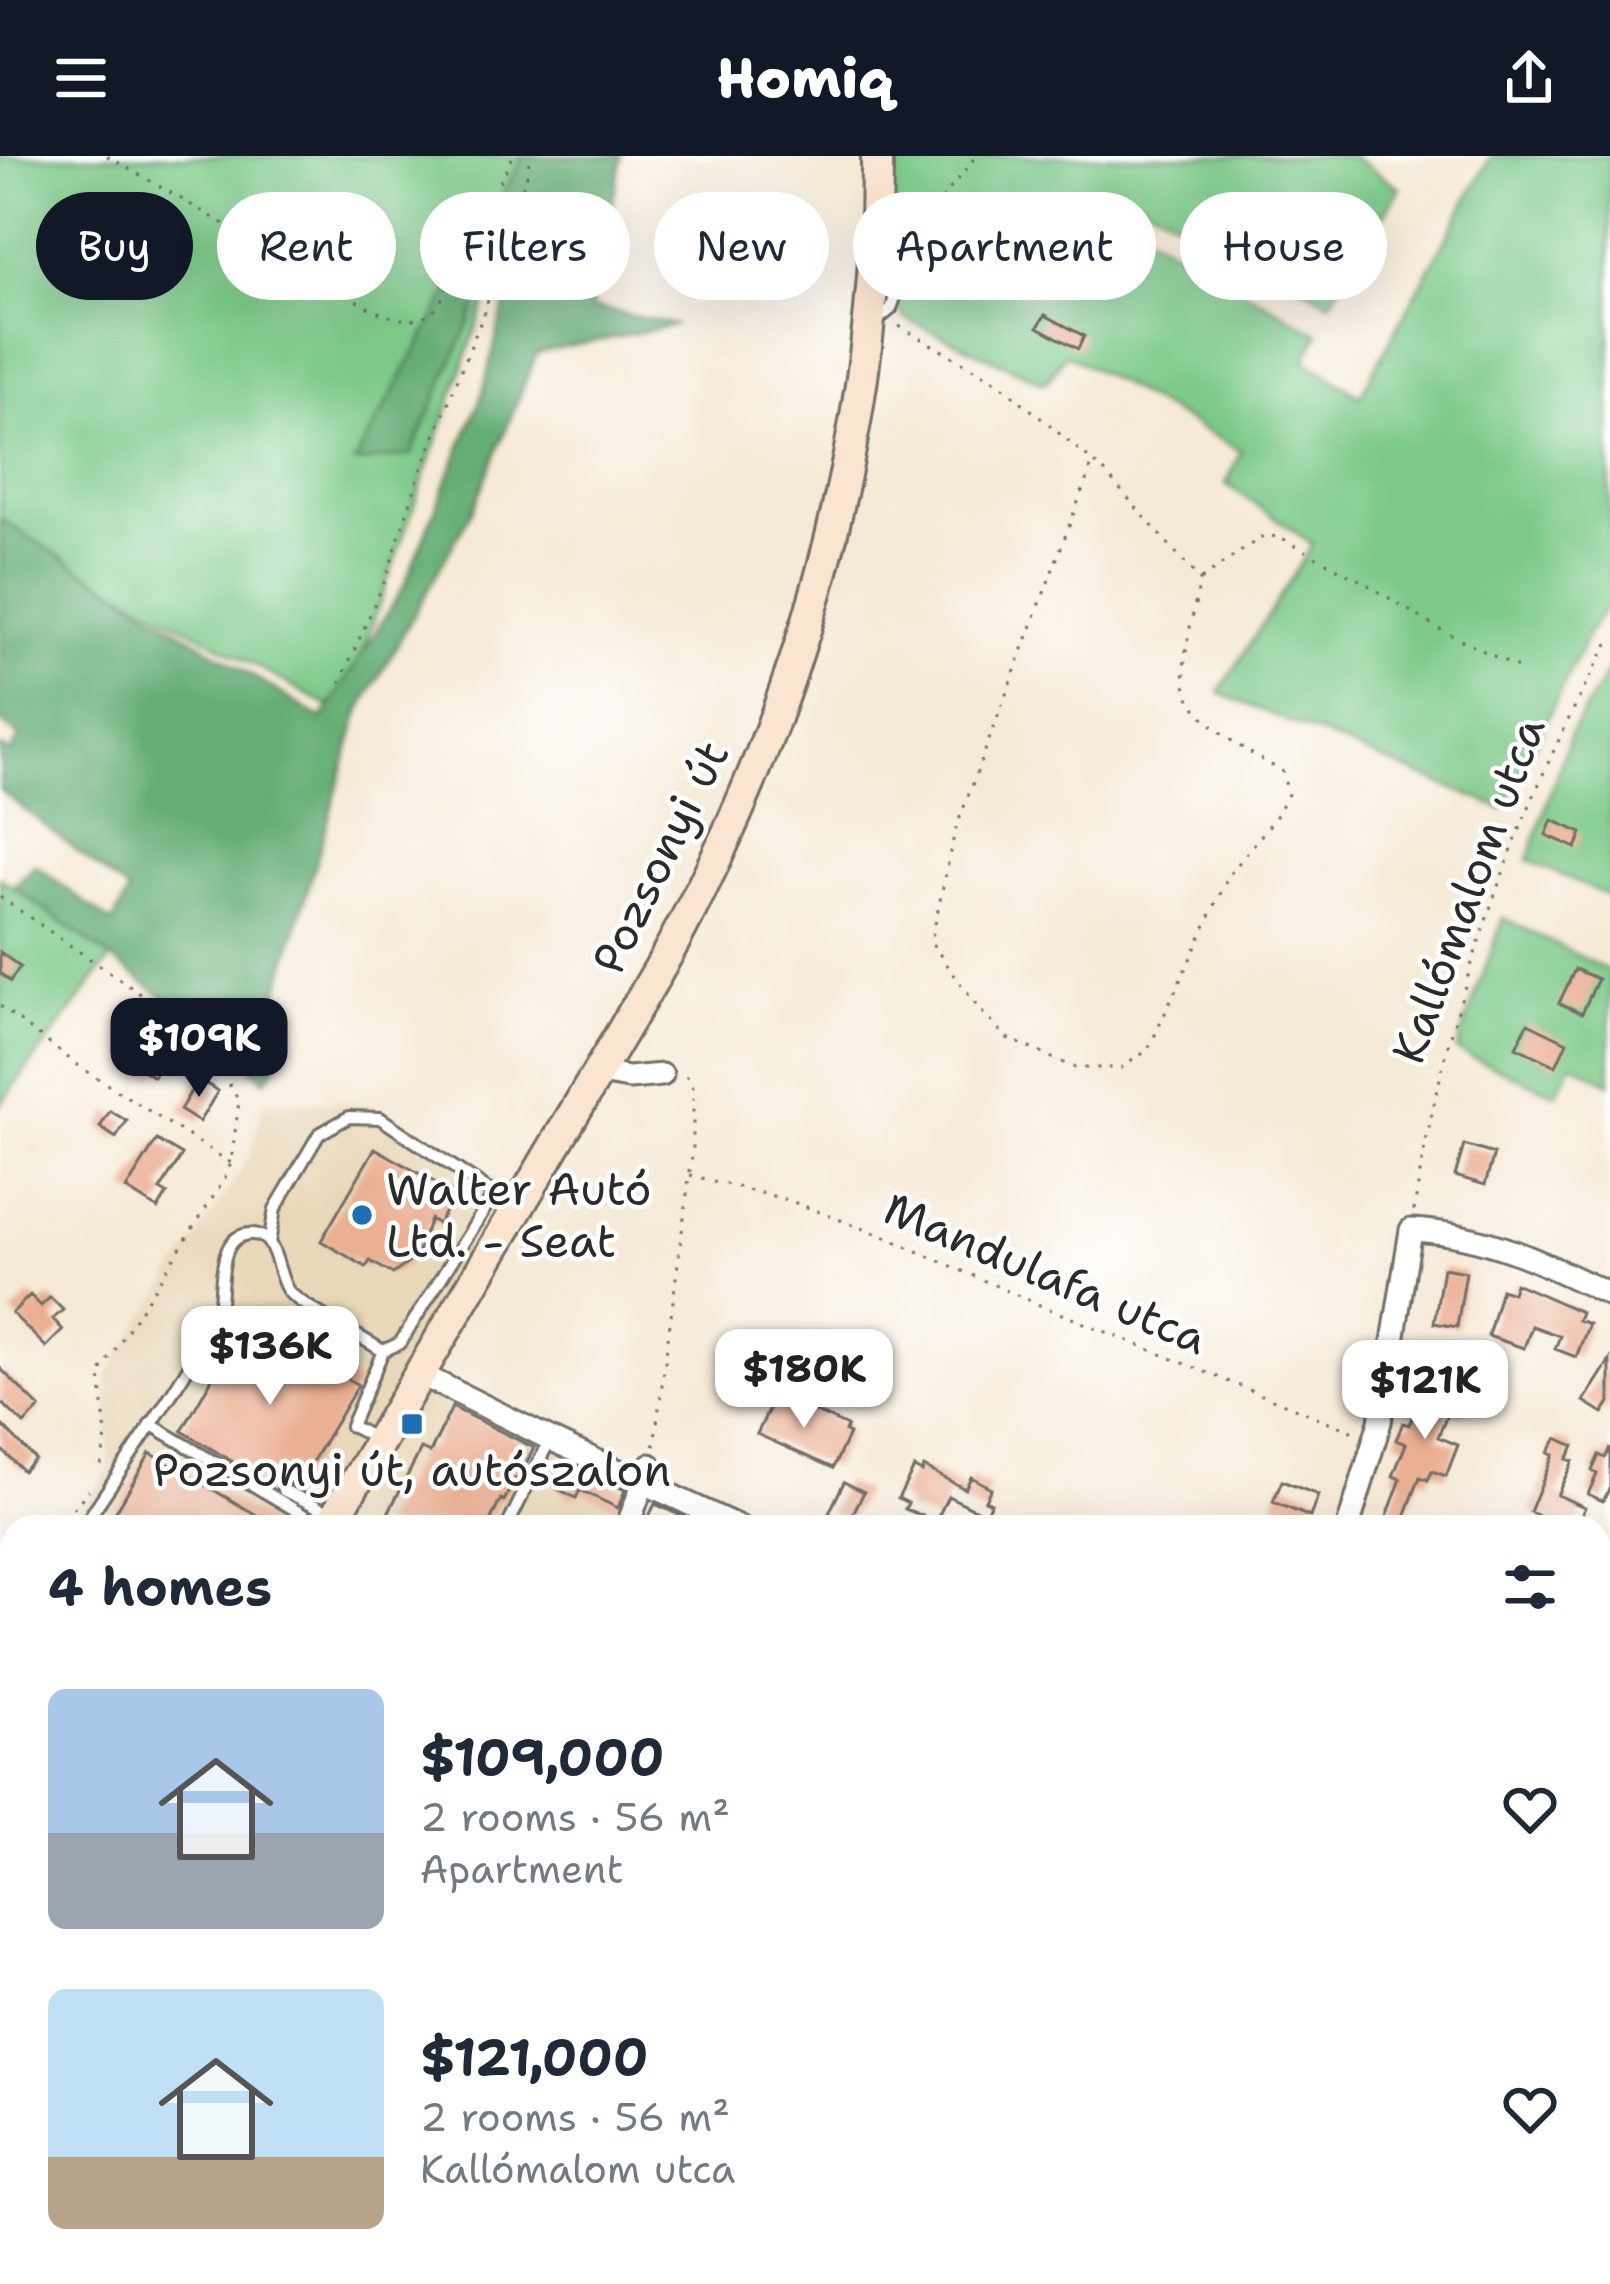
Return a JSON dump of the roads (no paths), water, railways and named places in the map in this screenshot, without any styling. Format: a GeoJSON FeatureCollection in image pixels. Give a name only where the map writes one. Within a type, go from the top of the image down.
{"type":"FeatureCollection","features":[{"type":"Feature","properties":{"kind":"main road","name":"Pozsonyi út"},"geometry":{"type":"LineString","coordinates":[[335,1515],[420,1374],[506,1202],[599,1072],[705,887],[752,780],[818,590],[858,421],[876,321],[877,156]]}},
{"type":"Feature","properties":{"kind":"street"},"geometry":{"type":"LineString","coordinates":[[599,1072],[629,1078],[662,1075]]}},
{"type":"Feature","properties":{"kind":"street"},"geometry":{"type":"LineString","coordinates":[[1352,1515],[1375,1441],[1411,1230],[1474,1238],[1510,1249],[1610,1294]]}},
{"type":"Feature","properties":{"kind":"street"},"geometry":{"type":"LineString","coordinates":[[420,1374],[550,1439],[648,1473],[719,1515]]}},
{"type":"Feature","properties":{"kind":"street"},"geometry":{"type":"LineString","coordinates":[[632,1515],[648,1473]]}},
{"type":"Feature","properties":{"kind":"lane"},"geometry":{"type":"LineString","coordinates":[[876,321],[894,300]]}},
{"type":"Feature","properties":{"kind":"lane"},"geometry":{"type":"LineString","coordinates":[[269,1243],[275,1209],[319,1134],[349,1117],[380,1118],[506,1202],[400,1343],[383,1351],[351,1426],[380,1441]]}},
{"type":"Feature","properties":{"kind":"lane"},"geometry":{"type":"LineString","coordinates":[[91,1515],[218,1316],[222,1267],[230,1249],[248,1234],[260,1235],[269,1243],[289,1292],[383,1351]]}},
{"type":"Feature","properties":{"kind":"lane"},"geometry":{"type":"LineString","coordinates":[[149,1424],[315,1515]]}},
{"type":"Feature","properties":{"kind":"lane"},"geometry":{"type":"LineString","coordinates":[[513,1515],[550,1439]]}},
{"type":"Feature","properties":{"kind":"lane"},"geometry":{"type":"LineString","coordinates":[[283,1490],[319,1515]]}},
{"type":"Feature","properties":{"kind":"place","name":"Walter Autó Ltd. - Seat"},"geometry":{"type":"Point","coordinates":[362,1215]}},
{"type":"Feature","properties":{"kind":"place","name":"Pozsonyi út, autószalon"},"geometry":{"type":"Point","coordinates":[412,1424]}}]}
